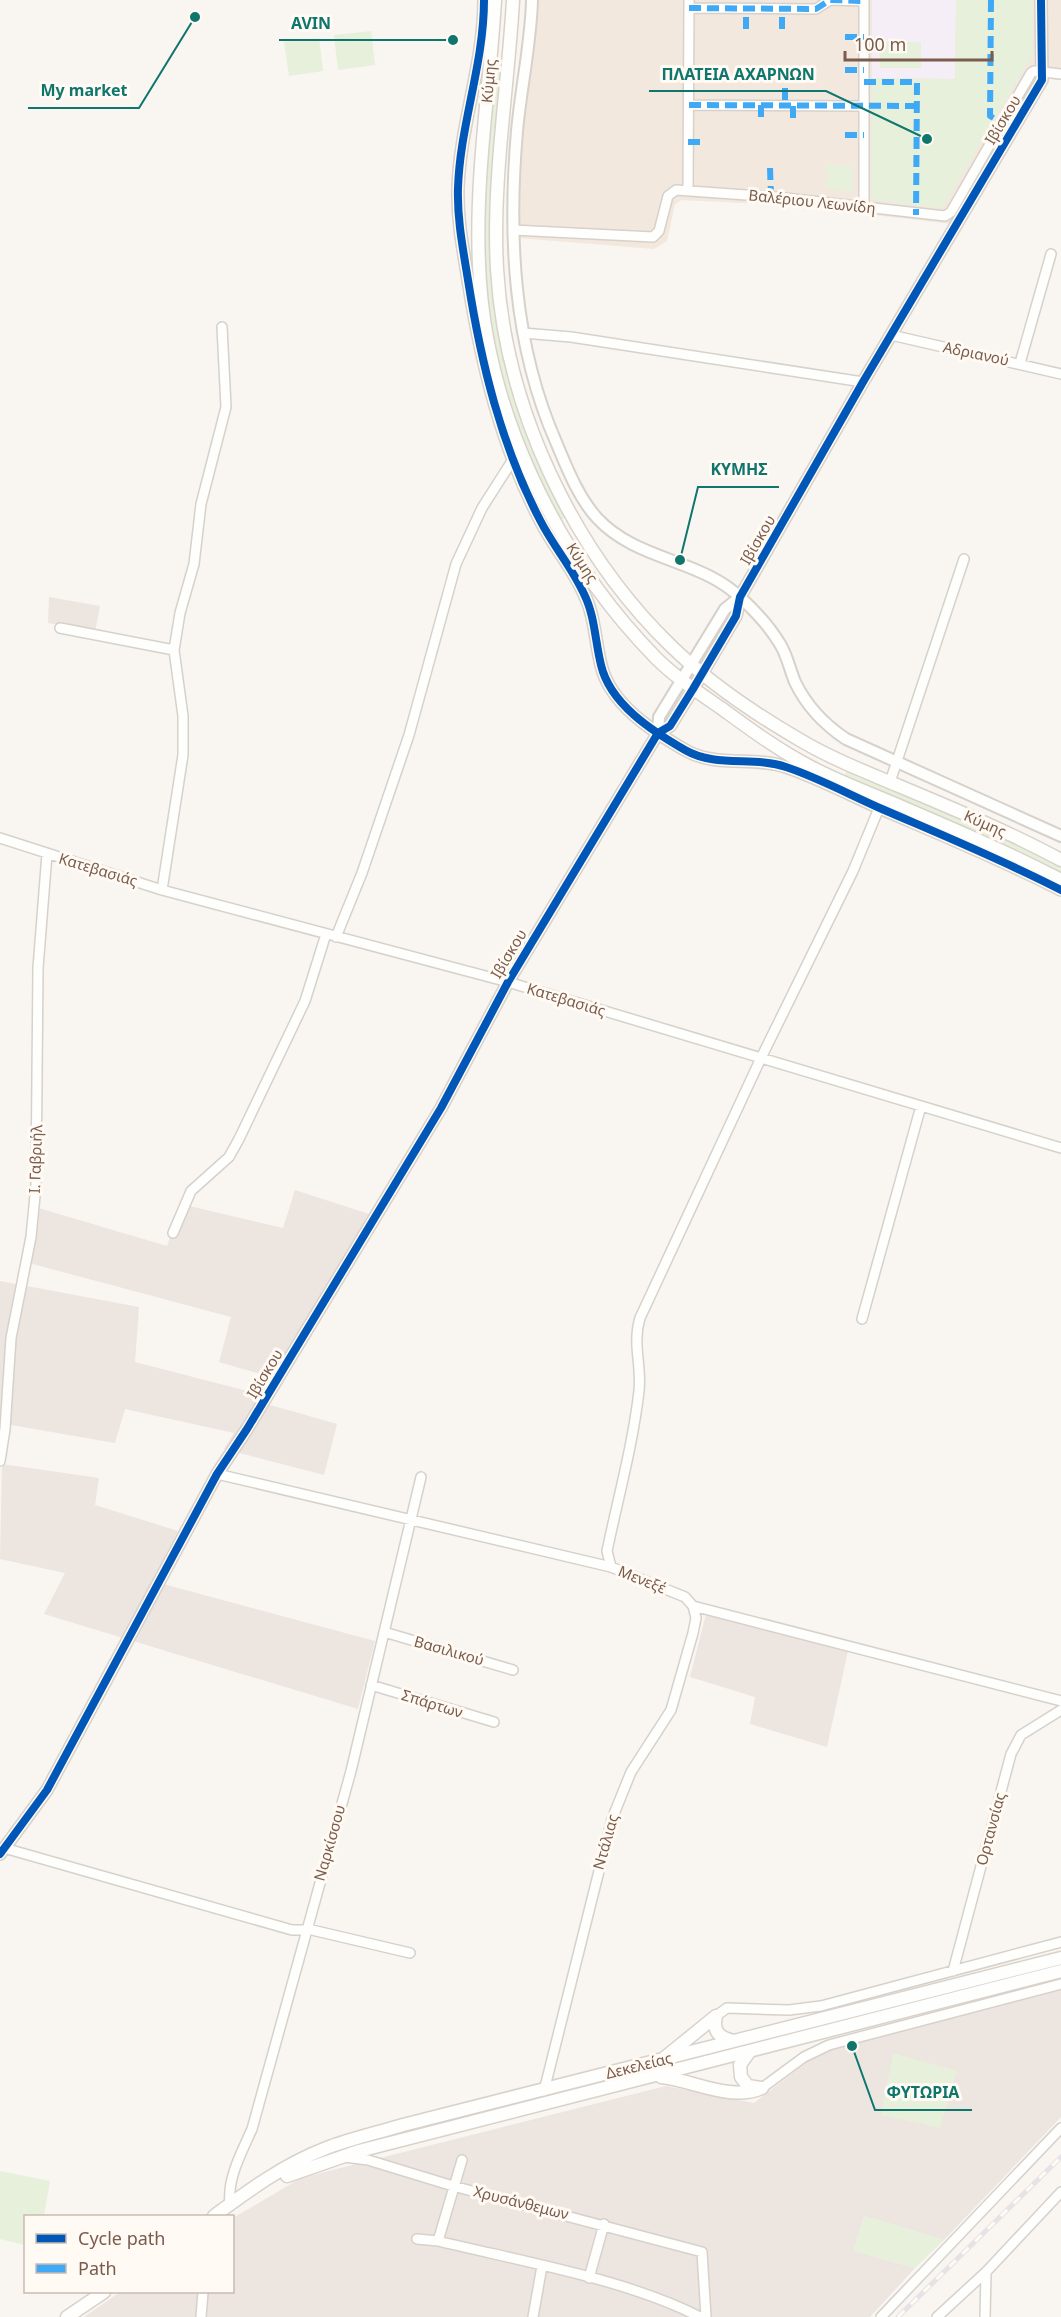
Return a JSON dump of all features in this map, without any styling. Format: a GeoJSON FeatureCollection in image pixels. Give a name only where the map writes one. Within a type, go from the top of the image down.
{"type":"FeatureCollection","features":[{"type":"Feature","properties":{"kind":"main road","name":"Κύμης"},"geometry":{"type":"LineString","coordinates":[[495,0],[480,195],[479,266],[488,335],[503,401],[538,490],[574,553],[637,637],[681,681],[764,739],[811,767],[974,838],[1061,880]]}},
{"type":"Feature","properties":{"kind":"main road","name":"Κύμης"},"geometry":{"type":"LineString","coordinates":[[513,0],[498,194],[497,267],[506,330],[521,395],[554,481],[588,541],[642,614],[697,669],[798,739],[1061,860]]}},
{"type":"Feature","properties":{"kind":"main road","name":"Δεκελείας"},"geometry":{"type":"LineString","coordinates":[[217,2215],[245,2192],[323,2149],[403,2125],[1061,1958]]}},
{"type":"Feature","properties":{"kind":"main road","name":"Δεκελείας"},"geometry":{"type":"LineString","coordinates":[[230,2205],[298,2170],[338,2157],[1061,1971]]}},
{"type":"Feature","properties":{"kind":"main road"},"geometry":{"type":"LineString","coordinates":[[716,2016],[714,2025],[716,2033],[736,2042]]}},
{"type":"Feature","properties":{"kind":"main road"},"geometry":{"type":"LineString","coordinates":[[660,2061],[716,2016]]}},
{"type":"Feature","properties":{"kind":"main road"},"geometry":{"type":"LineString","coordinates":[[749,2052],[740,2065],[741,2078],[748,2086],[762,2088]]}},
{"type":"Feature","properties":{"kind":"main road"},"geometry":{"type":"LineString","coordinates":[[654,2076],[673,2078],[725,2091],[749,2093],[762,2088]]}},
{"type":"Feature","properties":{"kind":"main road"},"geometry":{"type":"LineString","coordinates":[[67,2317],[103,2293]]}},
{"type":"Feature","properties":{"kind":"street"},"geometry":{"type":"LineString","coordinates":[[484,0],[478,71],[461,155],[458,215],[474,319],[490,389],[512,461],[541,523],[573,570],[586,598],[607,685],[619,700],[658,734],[698,757],[782,766],[955,839],[1061,890]]}},
{"type":"Feature","properties":{"kind":"street"},"geometry":{"type":"LineString","coordinates":[[532,0],[517,133],[513,230],[523,333],[545,418],[566,465],[597,517],[633,546],[700,571],[740,597],[781,646],[797,686],[821,718],[846,739],[897,764],[1061,836]]}},
{"type":"Feature","properties":{"kind":"street"},"geometry":{"type":"LineString","coordinates":[[513,230],[649,238],[660,231],[668,196],[676,190],[688,190],[689,4],[816,9],[830,0],[864,0],[864,207]]}},
{"type":"Feature","properties":{"kind":"street"},"geometry":{"type":"LineString","coordinates":[[1041,0],[1042,71],[1061,74]]}},
{"type":"Feature","properties":{"kind":"street","name":"Ιβίσκου"},"geometry":{"type":"LineString","coordinates":[[2,1851],[47,1790],[217,1474],[248,1429],[441,1108],[508,982],[658,734],[670,726],[693,689],[697,669],[725,609],[740,597],[863,382],[1042,80],[1042,71]]}},
{"type":"Feature","properties":{"kind":"street","name":"Βαλέριου Λεωνίδη"},"geometry":{"type":"LineString","coordinates":[[688,190],[864,207],[937,218],[948,214],[1031,73],[1042,71]]}},
{"type":"Feature","properties":{"kind":"street"},"geometry":{"type":"LineString","coordinates":[[689,105],[864,106]]}},
{"type":"Feature","properties":{"kind":"street"},"geometry":{"type":"LineString","coordinates":[[1020,363],[1051,254]]}},
{"type":"Feature","properties":{"kind":"street"},"geometry":{"type":"LineString","coordinates":[[162,890],[183,755],[183,716],[174,650],[180,613],[194,564],[201,504],[226,406],[222,327]]}},
{"type":"Feature","properties":{"kind":"street"},"geometry":{"type":"LineString","coordinates":[[523,333],[571,337],[863,382]]}},
{"type":"Feature","properties":{"kind":"street","name":"Αδριανού"},"geometry":{"type":"LineString","coordinates":[[891,335],[1061,374]]}},
{"type":"Feature","properties":{"kind":"street"},"geometry":{"type":"LineString","coordinates":[[336,937],[362,873],[409,735],[456,564],[482,508],[512,461]]}},
{"type":"Feature","properties":{"kind":"street"},"geometry":{"type":"LineString","coordinates":[[890,782],[964,559]]}},
{"type":"Feature","properties":{"kind":"street"},"geometry":{"type":"LineString","coordinates":[[60,628],[174,650]]}},
{"type":"Feature","properties":{"kind":"street","name":"Ιβίσκου"},"geometry":{"type":"LineString","coordinates":[[658,734],[659,717],[681,681],[697,669]]}},
{"type":"Feature","properties":{"kind":"street"},"geometry":{"type":"LineString","coordinates":[[611,1567],[607,1551],[639,1392],[640,1364],[635,1346],[640,1318],[761,1058],[853,871],[879,808]]}},
{"type":"Feature","properties":{"kind":"street","name":"Κατεβασιάς"},"geometry":{"type":"LineString","coordinates":[[0,838],[162,890],[508,982],[1061,1148]]}},
{"type":"Feature","properties":{"kind":"street","name":"Ι. Γαβριήλ"},"geometry":{"type":"LineString","coordinates":[[0,1461],[5,1429],[10,1338],[31,1237],[36,1185],[38,968],[47,854]]}},
{"type":"Feature","properties":{"kind":"street"},"geometry":{"type":"LineString","coordinates":[[173,1233],[191,1191],[229,1157],[239,1139],[305,1001],[326,934]]}},
{"type":"Feature","properties":{"kind":"street"},"geometry":{"type":"LineString","coordinates":[[862,1319],[921,1106]]}},
{"type":"Feature","properties":{"kind":"street","name":"Μενεξέ"},"geometry":{"type":"LineString","coordinates":[[217,1474],[411,1522],[611,1567],[685,1597],[693,1606],[1061,1701]]}},
{"type":"Feature","properties":{"kind":"street","name":"Ναρκίσσου"},"geometry":{"type":"LineString","coordinates":[[230,2205],[228,2190],[231,2178],[252,2129],[351,1771],[421,1477]]}},
{"type":"Feature","properties":{"kind":"street","name":"Ντάλιας"},"geometry":{"type":"LineString","coordinates":[[544,2091],[612,1819],[631,1772],[671,1710],[693,1633],[696,1618],[693,1606]]}},
{"type":"Feature","properties":{"kind":"street","name":"Βασιλικού"},"geometry":{"type":"LineString","coordinates":[[384,1632],[513,1670]]}},
{"type":"Feature","properties":{"kind":"street","name":"Σπάρτων"},"geometry":{"type":"LineString","coordinates":[[371,1685],[494,1722]]}},
{"type":"Feature","properties":{"kind":"street","name":"Ορτανσίας"},"geometry":{"type":"LineString","coordinates":[[953,1971],[1011,1754],[1021,1735],[1061,1710]]}},
{"type":"Feature","properties":{"kind":"street"},"geometry":{"type":"LineString","coordinates":[[2,1851],[292,1930],[306,1930],[410,1953]]}},
{"type":"Feature","properties":{"kind":"street"},"geometry":{"type":"LineString","coordinates":[[716,2016],[728,2008],[805,2009],[1061,1942]]}},
{"type":"Feature","properties":{"kind":"street"},"geometry":{"type":"LineString","coordinates":[[762,2088],[804,2057],[829,2045],[1061,1984]]}},
{"type":"Feature","properties":{"kind":"street"},"geometry":{"type":"LineString","coordinates":[[881,2317],[1061,2128]]}},
{"type":"Feature","properties":{"kind":"street","name":"Χρυσάνθεμων"},"geometry":{"type":"LineString","coordinates":[[338,2157],[368,2160],[453,2186],[604,2224],[702,2252],[706,2317]]}},
{"type":"Feature","properties":{"kind":"street"},"geometry":{"type":"LineString","coordinates":[[438,2241],[462,2160]]}},
{"type":"Feature","properties":{"kind":"street"},"geometry":{"type":"LineString","coordinates":[[937,2317],[986,2272],[1061,2192]]}},
{"type":"Feature","properties":{"kind":"street"},"geometry":{"type":"LineString","coordinates":[[589,2278],[604,2224]]}},
{"type":"Feature","properties":{"kind":"street"},"geometry":{"type":"LineString","coordinates":[[417,2239],[438,2241],[589,2278],[676,2305],[700,2317]]}},
{"type":"Feature","properties":{"kind":"street"},"geometry":{"type":"LineString","coordinates":[[533,2317],[542,2266]]}},
{"type":"Feature","properties":{"kind":"street"},"geometry":{"type":"LineString","coordinates":[[985,2317],[986,2272]]}},
{"type":"Feature","properties":{"kind":"street"},"geometry":{"type":"LineString","coordinates":[[201,2317],[203,2293]]}},
{"type":"Feature","properties":{"kind":"shaded area"},"geometry":{"type":"Polygon","coordinates":[[[535,0],[1061,0],[1061,80],[1049,79],[961,225],[786,205],[681,200],[675,204],[667,241],[654,249],[518,238],[518,173],[535,0]]]}},
{"type":"Feature","properties":{"kind":"shaded area"},"geometry":{"type":"Polygon","coordinates":[[[872,0],[956,0],[955,79],[872,78],[872,0]]]}},
{"type":"Feature","properties":{"kind":"shaded area"},"geometry":{"type":"Polygon","coordinates":[[[49,597],[100,606],[95,632],[48,623],[49,597]]]}},
{"type":"Feature","properties":{"kind":"shaded area"},"geometry":{"type":"Polygon","coordinates":[[[295,1190],[369,1214],[271,1377],[219,1362],[231,1317],[29,1263],[35,1207],[167,1246],[181,1204],[283,1228],[295,1190]]]}},
{"type":"Feature","properties":{"kind":"shaded area"},"geometry":{"type":"Polygon","coordinates":[[[0,1281],[139,1307],[135,1362],[259,1394],[256,1401],[337,1424],[324,1475],[224,1449],[234,1433],[125,1409],[115,1443],[0,1423],[0,1281]]]}},
{"type":"Feature","properties":{"kind":"shaded area"},"geometry":{"type":"Polygon","coordinates":[[[2,1464],[99,1478],[95,1505],[178,1531],[152,1581],[375,1641],[358,1709],[44,1614],[65,1573],[0,1559],[2,1464]]]}},
{"type":"Feature","properties":{"kind":"shaded area"},"geometry":{"type":"Polygon","coordinates":[[[706,1614],[848,1651],[827,1747],[750,1724],[755,1697],[690,1677],[706,1614]]]}},
{"type":"Feature","properties":{"kind":"shaded area"},"geometry":{"type":"Polygon","coordinates":[[[1061,1990],[1061,2117],[944,2240],[864,2216],[854,2251],[915,2268],[870,2317],[84,2317],[119,2293],[234,2293],[234,2217],[301,2178],[666,2086],[754,2103],[829,2045],[1061,1990]]]}},
{"type":"Feature","properties":{"kind":"green space"},"geometry":{"type":"Polygon","coordinates":[[[956,0],[1032,0],[1032,56],[942,208],[872,200],[872,78],[955,79],[956,0]]]}},
{"type":"Feature","properties":{"kind":"green space"},"geometry":{"type":"Polygon","coordinates":[[[371,31],[375,65],[338,70],[334,35],[371,31]]]}},
{"type":"Feature","properties":{"kind":"green space"},"geometry":{"type":"Polygon","coordinates":[[[319,38],[323,71],[289,76],[284,42],[319,38]]]}},
{"type":"Feature","properties":{"kind":"green space"},"geometry":{"type":"Polygon","coordinates":[[[879,42],[921,42],[921,68],[880,68],[879,42]]]}},
{"type":"Feature","properties":{"kind":"green space"},"geometry":{"type":"Polygon","coordinates":[[[497,67],[500,68],[491,268],[495,301],[507,365],[516,397],[539,458],[567,517],[561,520],[532,461],[509,398],[500,367],[488,301],[484,218],[497,67]]]}},
{"type":"Feature","properties":{"kind":"green space"},"geometry":{"type":"Polygon","coordinates":[[[827,163],[853,167],[852,192],[826,188],[827,163]]]}},
{"type":"Feature","properties":{"kind":"green space"},"geometry":{"type":"Polygon","coordinates":[[[847,769],[1042,856],[1061,866],[1061,874],[978,833],[844,776],[847,769]]]}},
{"type":"Feature","properties":{"kind":"green space"},"geometry":{"type":"Polygon","coordinates":[[[893,2053],[957,2071],[940,2128],[881,2115],[893,2053]]]}},
{"type":"Feature","properties":{"kind":"green space"},"geometry":{"type":"Polygon","coordinates":[[[0,2171],[50,2181],[44,2215],[24,2215],[24,2245],[0,2239],[0,2171]]]}},
{"type":"Feature","properties":{"kind":"green space"},"geometry":{"type":"Polygon","coordinates":[[[864,2216],[944,2240],[915,2268],[853,2251],[864,2216]]]}},
{"type":"Feature","properties":{"kind":"railway"},"geometry":{"type":"LineString","coordinates":[[898,2317],[1061,2157]]}},
{"type":"Feature","properties":{"kind":"marked path"},"geometry":{"type":"LineString","coordinates":[[689,8],[816,9],[830,0],[864,1]]}},
{"type":"Feature","properties":{"kind":"marked path"},"geometry":{"type":"LineString","coordinates":[[991,0],[990,116],[1002,123]]}},
{"type":"Feature","properties":{"kind":"marked path"},"geometry":{"type":"LineString","coordinates":[[746,8],[746,29]]}},
{"type":"Feature","properties":{"kind":"marked path"},"geometry":{"type":"LineString","coordinates":[[782,8],[782,29]]}},
{"type":"Feature","properties":{"kind":"marked path"},"geometry":{"type":"LineString","coordinates":[[845,37],[864,37]]}},
{"type":"Feature","properties":{"kind":"marked path"},"geometry":{"type":"LineString","coordinates":[[845,70],[864,70]]}},
{"type":"Feature","properties":{"kind":"marked path"},"geometry":{"type":"LineString","coordinates":[[864,82],[917,82],[916,215]]}},
{"type":"Feature","properties":{"kind":"marked path"},"geometry":{"type":"LineString","coordinates":[[785,88],[785,106]]}},
{"type":"Feature","properties":{"kind":"marked path"},"geometry":{"type":"LineString","coordinates":[[689,105],[917,106]]}},
{"type":"Feature","properties":{"kind":"marked path"},"geometry":{"type":"LineString","coordinates":[[761,105],[761,123]]}},
{"type":"Feature","properties":{"kind":"marked path"},"geometry":{"type":"LineString","coordinates":[[793,106],[793,123]]}},
{"type":"Feature","properties":{"kind":"marked path"},"geometry":{"type":"LineString","coordinates":[[845,135],[864,135]]}},
{"type":"Feature","properties":{"kind":"marked path"},"geometry":{"type":"LineString","coordinates":[[688,142],[700,142]]}},
{"type":"Feature","properties":{"kind":"marked path"},"geometry":{"type":"LineString","coordinates":[[770,168],[771,197]]}},
{"type":"Feature","properties":{"kind":"cycle path"},"geometry":{"type":"LineString","coordinates":[[484,0],[480,48],[463,141],[458,188],[458,211],[473,311],[494,403],[514,463],[540,520],[588,602],[601,665],[613,692],[646,725],[685,750],[709,759],[761,762],[798,771],[995,858],[1061,890]]}},
{"type":"Feature","properties":{"kind":"cycle path"},"geometry":{"type":"LineString","coordinates":[[0,1854],[47,1790],[217,1474],[247,1429],[441,1108],[508,982],[658,733],[670,726],[693,689],[736,616],[740,597],[863,382],[1042,80],[1041,0]]}},
{"type":"Feature","properties":{"kind":"place","name":"My market"},"geometry":{"type":"Point","coordinates":[195,17]}},
{"type":"Feature","properties":{"kind":"place","name":"AVIN"},"geometry":{"type":"Point","coordinates":[453,40]}},
{"type":"Feature","properties":{"kind":"place","name":"ΠΛΑΤΕΙΑ ΑΧΑΡΝΩΝ"},"geometry":{"type":"Point","coordinates":[927,139]}},
{"type":"Feature","properties":{"kind":"place","name":"ΚΥΜΗΣ"},"geometry":{"type":"Point","coordinates":[680,560]}},
{"type":"Feature","properties":{"kind":"place","name":"ΦΥΤΩΡΙΑ"},"geometry":{"type":"Point","coordinates":[852,2046]}}]}
